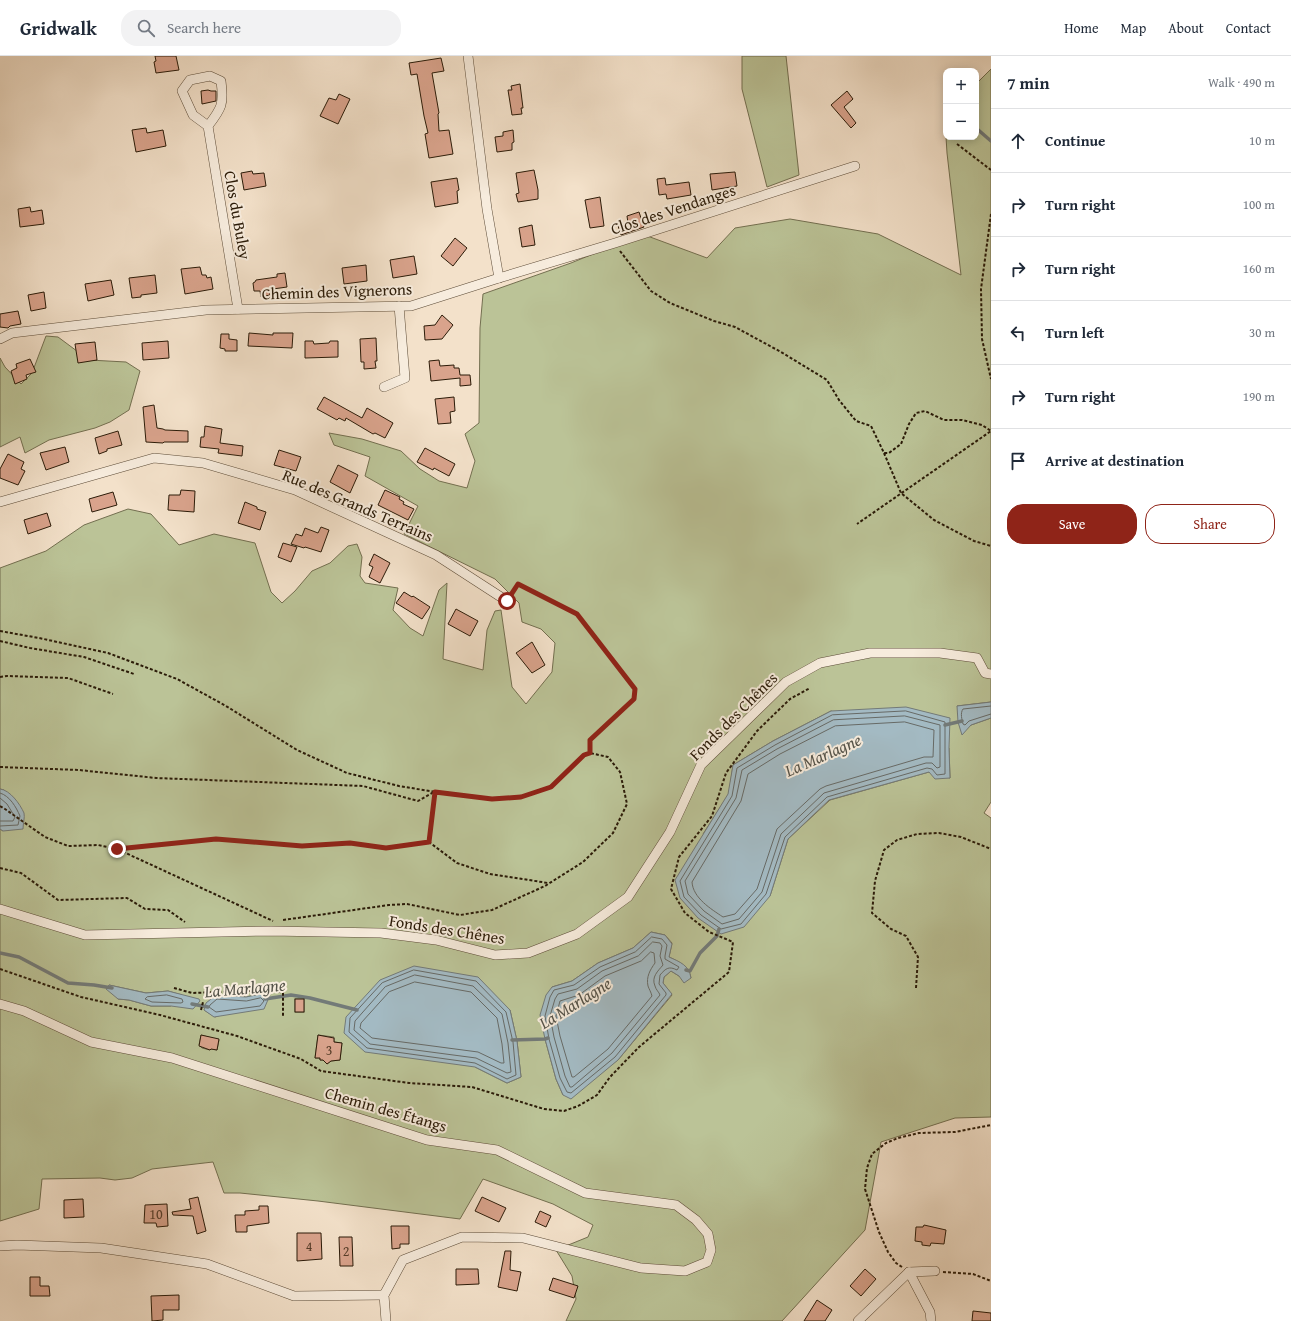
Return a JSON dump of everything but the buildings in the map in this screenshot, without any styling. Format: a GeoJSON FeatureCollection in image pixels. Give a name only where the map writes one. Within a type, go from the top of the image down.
{"type":"FeatureCollection","features":[{"type":"Feature","properties":{"kind":"street"},"geometry":{"type":"LineString","coordinates":[[468,56],[487,209],[499,278]]}},
{"type":"Feature","properties":{"kind":"street"},"geometry":{"type":"LineString","coordinates":[[210,76],[221,81],[223,95],[220,110],[208,126],[192,114],[182,91],[190,80],[210,76]]}},
{"type":"Feature","properties":{"kind":"street","name":"Clos du Buley"},"geometry":{"type":"LineString","coordinates":[[208,126],[238,309]]}},
{"type":"Feature","properties":{"kind":"street","name":"Clos des Vendanges"},"geometry":{"type":"LineString","coordinates":[[499,278],[615,243],[855,166]]}},
{"type":"Feature","properties":{"kind":"street","name":"Chemin des Vignerons"},"geometry":{"type":"LineString","coordinates":[[0,339],[12,334],[206,310],[411,306],[499,278]]}},
{"type":"Feature","properties":{"kind":"street"},"geometry":{"type":"LineString","coordinates":[[384,387],[405,378],[399,306]]}},
{"type":"Feature","properties":{"kind":"street","name":"Rue des Grands Terrains"},"geometry":{"type":"LineString","coordinates":[[0,502],[154,458],[202,463],[302,493],[436,555],[507,601]]}},
{"type":"Feature","properties":{"kind":"street","name":"Fonds des Chênes"},"geometry":{"type":"LineString","coordinates":[[0,909],[85,936],[271,931],[381,933],[436,940],[495,955],[528,954],[577,934],[628,897],[670,832],[701,765],[786,682],[820,663],[870,653],[940,653],[977,658],[986,673],[991,674]]}},
{"type":"Feature","properties":{"kind":"street","name":"Chemin des Étangs"},"geometry":{"type":"LineString","coordinates":[[0,1004],[24,1012],[91,1042],[172,1058],[427,1140],[497,1150],[585,1193],[676,1205],[696,1220],[708,1234],[711,1250],[706,1262],[685,1271],[641,1268],[523,1238],[462,1237],[403,1260],[384,1295]]}},
{"type":"Feature","properties":{"kind":"street"},"geometry":{"type":"LineString","coordinates":[[0,1246],[17,1245],[101,1248],[207,1264],[294,1296],[384,1295],[386,1321]]}},
{"type":"Feature","properties":{"kind":"street"},"geometry":{"type":"LineString","coordinates":[[858,1321],[909,1272],[935,1271]]}},
{"type":"Feature","properties":{"kind":"street"},"geometry":{"type":"LineString","coordinates":[[909,1272],[930,1312],[931,1321]]}},
{"type":"Feature","properties":{"kind":"path"},"geometry":{"type":"LineString","coordinates":[[957,144],[991,170]]}},
{"type":"Feature","properties":{"kind":"path"},"geometry":{"type":"LineString","coordinates":[[991,214],[981,289],[982,339],[991,379]]}},
{"type":"Feature","properties":{"kind":"path"},"geometry":{"type":"LineString","coordinates":[[615,243],[635,272],[651,291],[670,303],[714,321],[735,327],[781,352],[827,380],[839,400],[856,421],[871,426],[901,493],[934,520],[974,541],[991,546]]}},
{"type":"Feature","properties":{"kind":"path"},"geometry":{"type":"LineString","coordinates":[[857,524],[991,431],[982,425],[962,420],[944,420],[925,411],[916,413],[909,424],[901,444],[889,453],[884,453]]}},
{"type":"Feature","properties":{"kind":"path"},"geometry":{"type":"LineString","coordinates":[[507,601],[518,584],[577,614],[635,689],[634,699],[590,740],[590,753]]}},
{"type":"Feature","properties":{"kind":"path"},"geometry":{"type":"LineString","coordinates":[[0,632],[39,638],[115,656],[177,679],[226,706],[296,750],[347,773],[399,786],[492,799],[521,797],[551,787],[584,755],[590,753],[608,757],[620,772],[627,804],[613,833],[583,862],[549,883],[492,910],[460,915],[407,904],[389,905],[282,920]]}},
{"type":"Feature","properties":{"kind":"path"},"geometry":{"type":"LineString","coordinates":[[0,641],[84,658],[134,674]]}},
{"type":"Feature","properties":{"kind":"path"},"geometry":{"type":"LineString","coordinates":[[0,677],[68,678],[113,694]]}},
{"type":"Feature","properties":{"kind":"path"},"geometry":{"type":"LineString","coordinates":[[0,969],[81,997],[160,1015],[237,1036],[301,1059],[321,1071],[410,1083],[472,1087],[544,1109],[564,1111],[578,1106],[597,1095],[610,1077],[639,1047],[729,972],[733,942],[710,932],[685,913],[671,889],[679,857],[712,816],[726,773],[758,731],[790,700],[810,688]]}},
{"type":"Feature","properties":{"kind":"path"},"geometry":{"type":"LineString","coordinates":[[0,767],[79,770],[156,778],[363,786],[418,800],[435,792]]}},
{"type":"Feature","properties":{"kind":"path"},"geometry":{"type":"LineString","coordinates":[[429,842],[435,792]]}},
{"type":"Feature","properties":{"kind":"path"},"geometry":{"type":"LineString","coordinates":[[0,806],[45,837],[68,846],[98,845],[117,849],[274,922],[271,931]]}},
{"type":"Feature","properties":{"kind":"path"},"geometry":{"type":"LineString","coordinates":[[916,988],[918,956],[906,936],[891,929],[872,913],[875,881],[884,850],[896,840],[917,834],[940,833],[961,837],[991,849]]}},
{"type":"Feature","properties":{"kind":"path"},"geometry":{"type":"LineString","coordinates":[[117,849],[216,839],[302,846],[350,843],[386,848],[429,842],[457,863],[490,874],[549,883]]}},
{"type":"Feature","properties":{"kind":"path"},"geometry":{"type":"LineString","coordinates":[[0,868],[21,873],[58,900],[127,898],[146,909],[168,910],[199,933]]}},
{"type":"Feature","properties":{"kind":"path"},"geometry":{"type":"LineString","coordinates":[[174,988],[192,993],[274,990],[283,993],[283,1016]]}},
{"type":"Feature","properties":{"kind":"path"},"geometry":{"type":"LineString","coordinates":[[201,1010],[202,1002]]}},
{"type":"Feature","properties":{"kind":"path"},"geometry":{"type":"LineString","coordinates":[[909,1272],[896,1263],[888,1252],[872,1213],[865,1189],[867,1168],[872,1154],[886,1143],[898,1138],[920,1134],[955,1132],[991,1125]]}},
{"type":"Feature","properties":{"kind":"path"},"geometry":{"type":"LineString","coordinates":[[935,1271],[973,1274],[991,1281]]}},
{"type":"Feature","properties":{"kind":"green space"},"geometry":{"type":"Polygon","coordinates":[[[742,56],[786,56],[799,175],[767,187],[742,89],[742,56]]]}},
{"type":"Feature","properties":{"kind":"green space"},"geometry":{"type":"Polygon","coordinates":[[[991,69],[991,702],[957,706],[971,725],[991,718],[991,802],[984,813],[991,818],[991,1117],[955,1118],[881,1142],[865,1230],[782,1321],[566,1321],[576,1299],[572,1276],[556,1250],[588,1237],[593,1225],[553,1204],[483,1179],[460,1219],[318,1201],[240,1193],[224,1193],[213,1162],[152,1169],[132,1178],[115,1180],[100,1178],[42,1179],[39,1209],[0,1221],[0,829],[3,831],[4,790],[0,789],[0,568],[46,551],[84,525],[128,509],[151,514],[179,545],[214,534],[255,543],[271,592],[282,603],[295,591],[312,571],[330,563],[348,546],[357,544],[362,557],[360,576],[365,583],[398,588],[393,610],[410,628],[423,636],[439,590],[447,583],[443,659],[483,670],[487,630],[495,611],[501,610],[512,687],[526,704],[552,672],[555,643],[541,629],[522,622],[519,603],[495,579],[404,534],[418,506],[365,476],[370,457],[334,445],[329,433],[362,439],[401,451],[420,469],[439,481],[467,488],[475,461],[465,434],[479,423],[480,328],[483,294],[571,263],[642,234],[707,258],[735,228],[790,219],[878,234],[961,275],[946,140],[979,140],[979,81],[991,69]],[[831,711],[773,741],[733,765],[729,794],[703,834],[770,896],[788,839],[830,800],[929,772],[950,778],[949,748],[831,711]],[[651,932],[633,948],[598,963],[572,981],[552,987],[545,1039],[556,1079],[563,1095],[618,1060],[672,995],[663,983],[664,977],[671,971],[679,976],[691,978],[686,967],[669,957],[672,943],[665,935],[651,932]],[[109,985],[118,999],[129,1000],[151,1006],[171,1006],[182,995],[168,991],[146,993],[109,985]],[[261,994],[246,997],[216,995],[204,1010],[215,1017],[224,1014],[261,994]],[[295,999],[295,1012],[304,1012],[304,999],[295,999]],[[510,1010],[475,1067],[507,1083],[521,1077],[517,1041],[510,1010]],[[201,1035],[199,1045],[202,1048],[217,1050],[219,1040],[201,1035]],[[318,1035],[315,1058],[320,1058],[320,1060],[323,1060],[327,1064],[331,1061],[340,1060],[342,1043],[334,1042],[334,1037],[318,1035]]]}},
{"type":"Feature","properties":{"kind":"green space"},"geometry":{"type":"Polygon","coordinates":[[[46,336],[58,337],[89,360],[126,362],[140,371],[129,410],[110,422],[95,428],[49,440],[25,453],[20,437],[0,447],[0,358],[5,367],[21,384],[32,373],[46,336]]]}},
{"type":"Feature","properties":{"kind":"water"},"geometry":{"type":"Polygon","coordinates":[[[991,702],[991,718],[971,725],[962,735],[958,722],[957,706],[991,702]]]}},
{"type":"Feature","properties":{"kind":"water"},"geometry":{"type":"Polygon","coordinates":[[[906,707],[950,718],[950,778],[935,779],[929,772],[829,800],[788,839],[770,896],[744,927],[721,934],[698,918],[680,898],[675,880],[728,794],[733,765],[773,741],[831,711],[906,707]]]}},
{"type":"Feature","properties":{"kind":"water"},"geometry":{"type":"Polygon","coordinates":[[[0,789],[11,795],[22,809],[24,813],[23,829],[3,831],[0,829],[0,789]]]}},
{"type":"Feature","properties":{"kind":"water"},"geometry":{"type":"Polygon","coordinates":[[[651,932],[665,935],[672,944],[669,957],[680,962],[686,967],[691,978],[684,983],[679,976],[671,971],[664,977],[663,983],[672,994],[618,1060],[571,1099],[563,1095],[556,1079],[540,1015],[546,995],[552,987],[572,981],[598,963],[633,948],[651,932]]]}},
{"type":"Feature","properties":{"kind":"water"},"geometry":{"type":"Polygon","coordinates":[[[414,966],[478,977],[510,1010],[517,1041],[521,1077],[507,1083],[475,1067],[365,1052],[344,1033],[346,1017],[380,980],[414,966]]]}},
{"type":"Feature","properties":{"kind":"water"},"geometry":{"type":"Polygon","coordinates":[[[109,985],[146,993],[168,991],[199,999],[200,1001],[193,1009],[171,1006],[151,1006],[129,1000],[118,999],[106,989],[109,985]]]}},
{"type":"Feature","properties":{"kind":"water"},"geometry":{"type":"Polygon","coordinates":[[[261,994],[270,995],[264,1009],[214,1017],[204,1010],[206,1003],[216,995],[246,997],[261,994]]]}},
{"type":"Feature","properties":{"kind":"waterway"},"geometry":{"type":"LineString","coordinates":[[979,131],[991,141]]}},
{"type":"Feature","properties":{"kind":"waterway","name":"La Marlagne"},"geometry":{"type":"LineString","coordinates":[[945,725],[962,721]]}},
{"type":"Feature","properties":{"kind":"waterway","name":"La Marlagne"},"geometry":{"type":"LineString","coordinates":[[686,970],[690,971],[700,953],[717,936],[719,929]]}},
{"type":"Feature","properties":{"kind":"waterway","name":"La Marlagne"},"geometry":{"type":"LineString","coordinates":[[0,953],[19,957],[68,983],[112,988]]}},
{"type":"Feature","properties":{"kind":"waterway","name":"La Marlagne"},"geometry":{"type":"LineString","coordinates":[[265,999],[291,995],[310,998],[357,1010]]}},
{"type":"Feature","properties":{"kind":"waterway","name":"La Marlagne"},"geometry":{"type":"LineString","coordinates":[[192,1004],[208,1007]]}},
{"type":"Feature","properties":{"kind":"waterway","name":"La Marlagne"},"geometry":{"type":"LineString","coordinates":[[512,1040],[548,1038]]}},
{"type":"Feature","properties":{"kind":"route"},"geometry":{"type":"LineString","coordinates":[[117,849],[216,839],[302,846],[350,843],[386,848],[429,842],[435,792],[492,799],[521,797],[551,787],[584,755],[590,753],[590,740],[634,699],[635,689],[577,614],[518,584],[507,601]]}}]}
